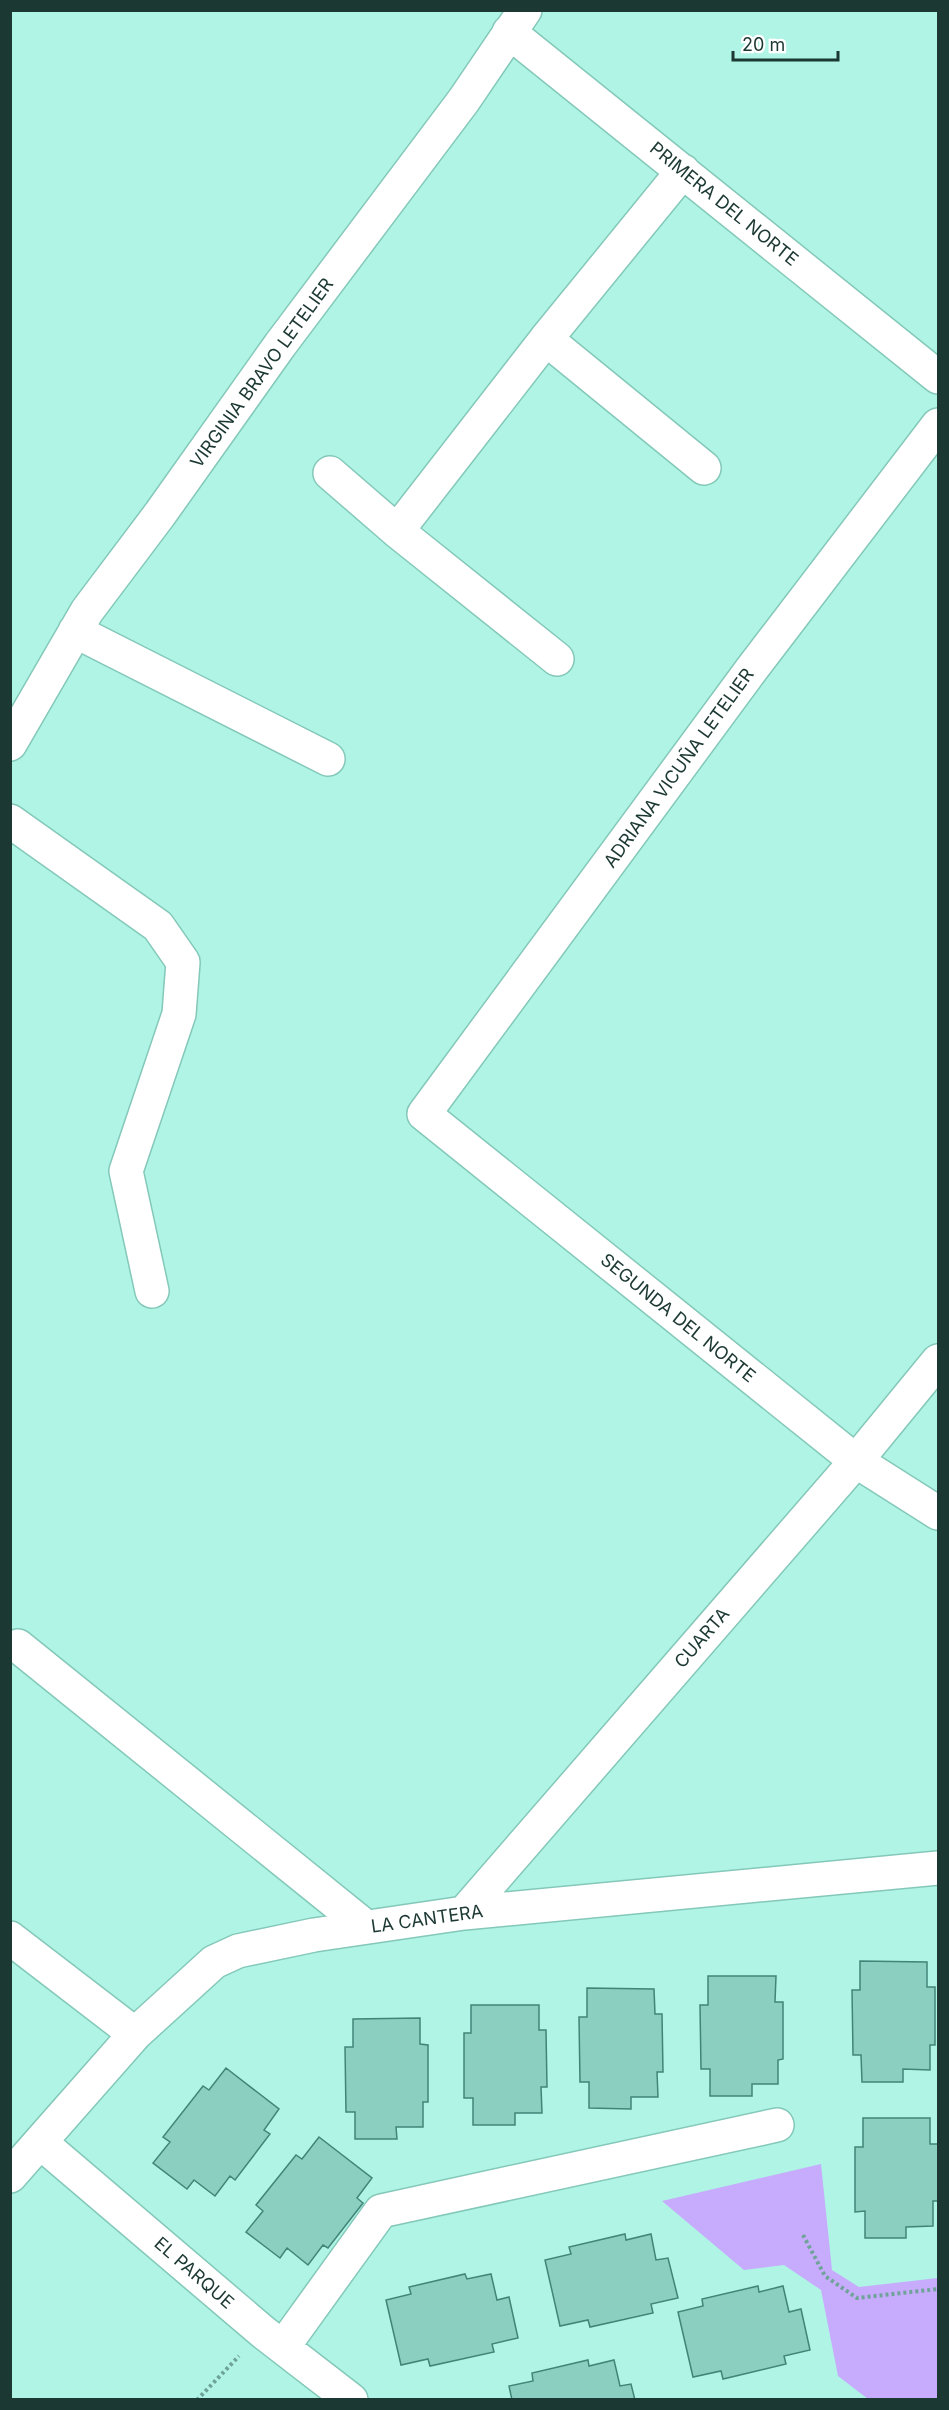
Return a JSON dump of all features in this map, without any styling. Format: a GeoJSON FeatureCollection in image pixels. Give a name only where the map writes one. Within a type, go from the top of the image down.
{"type":"FeatureCollection","features":[{"type":"Feature","properties":{"kind":"street","name":"PRIMERA DEL NORTE"},"geometry":{"type":"LineString","coordinates":[[517,21],[683,171],[939,377]]}},
{"type":"Feature","properties":{"kind":"street","name":"VIRGINIA BRAVO LETELIER"},"geometry":{"type":"LineString","coordinates":[[10,744],[87,611],[160,514],[280,345],[464,100],[517,21]]}},
{"type":"Feature","properties":{"kind":"street"},"geometry":{"type":"LineString","coordinates":[[398,531],[546,339],[683,171]]}},
{"type":"Feature","properties":{"kind":"street"},"geometry":{"type":"LineString","coordinates":[[546,339],[704,468]]}},
{"type":"Feature","properties":{"kind":"street","name":"ADRIANA VICUÑA LETELIER"},"geometry":{"type":"LineString","coordinates":[[424,1114],[751,670],[939,425]]}},
{"type":"Feature","properties":{"kind":"street"},"geometry":{"type":"LineString","coordinates":[[330,473],[557,659]]}},
{"type":"Feature","properties":{"kind":"street"},"geometry":{"type":"LineString","coordinates":[[75,631],[328,759]]}},
{"type":"Feature","properties":{"kind":"street"},"geometry":{"type":"LineString","coordinates":[[10,821],[158,926],[183,962],[179,1014],[126,1171],[152,1290]]}},
{"type":"Feature","properties":{"kind":"street","name":"SEGUNDA DEL NORTE"},"geometry":{"type":"LineString","coordinates":[[424,1114],[856,1461],[939,1513]]}},
{"type":"Feature","properties":{"kind":"street","name":"CUARTA"},"geometry":{"type":"LineString","coordinates":[[464,1912],[856,1461],[939,1361]]}},
{"type":"Feature","properties":{"kind":"street"},"geometry":{"type":"LineString","coordinates":[[18,1646],[366,1927]]}},
{"type":"Feature","properties":{"kind":"street","name":"LA CANTERA"},"geometry":{"type":"LineString","coordinates":[[10,2176],[135,2034],[214,1962],[238,1951],[261,1945],[464,1912],[939,1868]]}},
{"type":"Feature","properties":{"kind":"street"},"geometry":{"type":"LineString","coordinates":[[10,1938],[135,2034]]}},
{"type":"Feature","properties":{"kind":"street"},"geometry":{"type":"LineString","coordinates":[[273,2340],[381,2211],[777,2125]]}},
{"type":"Feature","properties":{"kind":"street","name":"EL PARQUE"},"geometry":{"type":"LineString","coordinates":[[40,2142],[273,2340],[351,2400]]}},
{"type":"Feature","properties":{"kind":"path"},"geometry":{"type":"LineString","coordinates":[[802,2235],[825,2276],[857,2298],[939,2289]]}},
{"type":"Feature","properties":{"kind":"path"},"geometry":{"type":"LineString","coordinates":[[197,2400],[273,2340]]}},
{"type":"Feature","properties":{"kind":"shaded area"},"geometry":{"type":"Polygon","coordinates":[[[821,2164],[832,2270],[859,2287],[938,2278],[938,2399],[868,2399],[838,2376],[821,2290],[784,2265],[744,2270],[662,2201],[821,2164]]]}},
{"type":"Feature","properties":{"kind":"building"},"geometry":{"type":"Polygon","coordinates":[[[860,1961],[927,1962],[927,1987],[935,1987],[935,2045],[930,2045],[930,2070],[903,2069],[903,2082],[862,2082],[861,2055],[853,2055],[852,1990],[860,1990],[860,1961]]]}},
{"type":"Feature","properties":{"kind":"building"},"geometry":{"type":"Polygon","coordinates":[[[708,1976],[776,1976],[775,2002],[783,2002],[783,2059],[778,2060],[778,2084],[752,2084],[752,2096],[710,2096],[710,2069],[701,2069],[700,2005],[708,2005],[708,1976]]]}},
{"type":"Feature","properties":{"kind":"building"},"geometry":{"type":"Polygon","coordinates":[[[587,1988],[654,1989],[655,2014],[662,2014],[663,2072],[657,2072],[658,2097],[631,2097],[631,2109],[589,2108],[589,2082],[580,2082],[579,2017],[587,2017],[587,1988]]]}},
{"type":"Feature","properties":{"kind":"building"},"geometry":{"type":"Polygon","coordinates":[[[471,2005],[539,2005],[539,2030],[546,2030],[547,2087],[541,2087],[542,2113],[515,2113],[515,2125],[473,2125],[473,2098],[464,2098],[464,2033],[471,2033],[471,2005]]]}},
{"type":"Feature","properties":{"kind":"building"},"geometry":{"type":"Polygon","coordinates":[[[420,2018],[420,2044],[428,2045],[428,2102],[423,2102],[423,2127],[396,2127],[397,2139],[355,2139],[355,2112],[346,2112],[345,2047],[353,2047],[353,2019],[420,2018]]]}},
{"type":"Feature","properties":{"kind":"building"},"geometry":{"type":"Polygon","coordinates":[[[226,2068],[279,2109],[264,2130],[270,2134],[235,2180],[230,2176],[215,2196],[194,2180],[187,2189],[153,2163],[170,2142],[163,2137],[203,2086],[209,2090],[226,2068]]]}},
{"type":"Feature","properties":{"kind":"building"},"geometry":{"type":"Polygon","coordinates":[[[863,2118],[930,2118],[930,2144],[938,2144],[938,2201],[933,2201],[933,2226],[906,2227],[906,2238],[865,2238],[865,2211],[855,2212],[855,2147],[863,2147],[863,2118]]]}},
{"type":"Feature","properties":{"kind":"building"},"geometry":{"type":"Polygon","coordinates":[[[319,2137],[372,2178],[357,2198],[363,2203],[328,2248],[323,2245],[308,2265],[287,2248],[280,2258],[246,2232],[263,2211],[256,2205],[296,2155],[302,2159],[319,2137]]]}},
{"type":"Feature","properties":{"kind":"building"},"geometry":{"type":"Polygon","coordinates":[[[625,2234],[626,2240],[651,2234],[656,2260],[668,2258],[678,2298],[651,2304],[653,2313],[590,2327],[588,2320],[560,2326],[545,2260],[571,2254],[569,2247],[625,2234]]]}},
{"type":"Feature","properties":{"kind":"building"},"geometry":{"type":"Polygon","coordinates":[[[465,2274],[467,2279],[491,2274],[497,2300],[509,2297],[518,2338],[492,2344],[494,2352],[430,2366],[428,2359],[401,2365],[386,2300],[411,2294],[409,2287],[465,2274]]]}},
{"type":"Feature","properties":{"kind":"building"},"geometry":{"type":"Polygon","coordinates":[[[758,2286],[759,2292],[783,2286],[789,2312],[801,2309],[810,2350],[784,2356],[786,2364],[723,2379],[721,2371],[693,2377],[678,2312],[703,2306],[702,2299],[758,2286]]]}},
{"type":"Feature","properties":{"kind":"building"},"geometry":{"type":"Polygon","coordinates":[[[588,2360],[589,2366],[614,2360],[620,2386],[631,2384],[635,2400],[512,2400],[509,2386],[533,2381],[532,2373],[588,2360]]]}}]}
